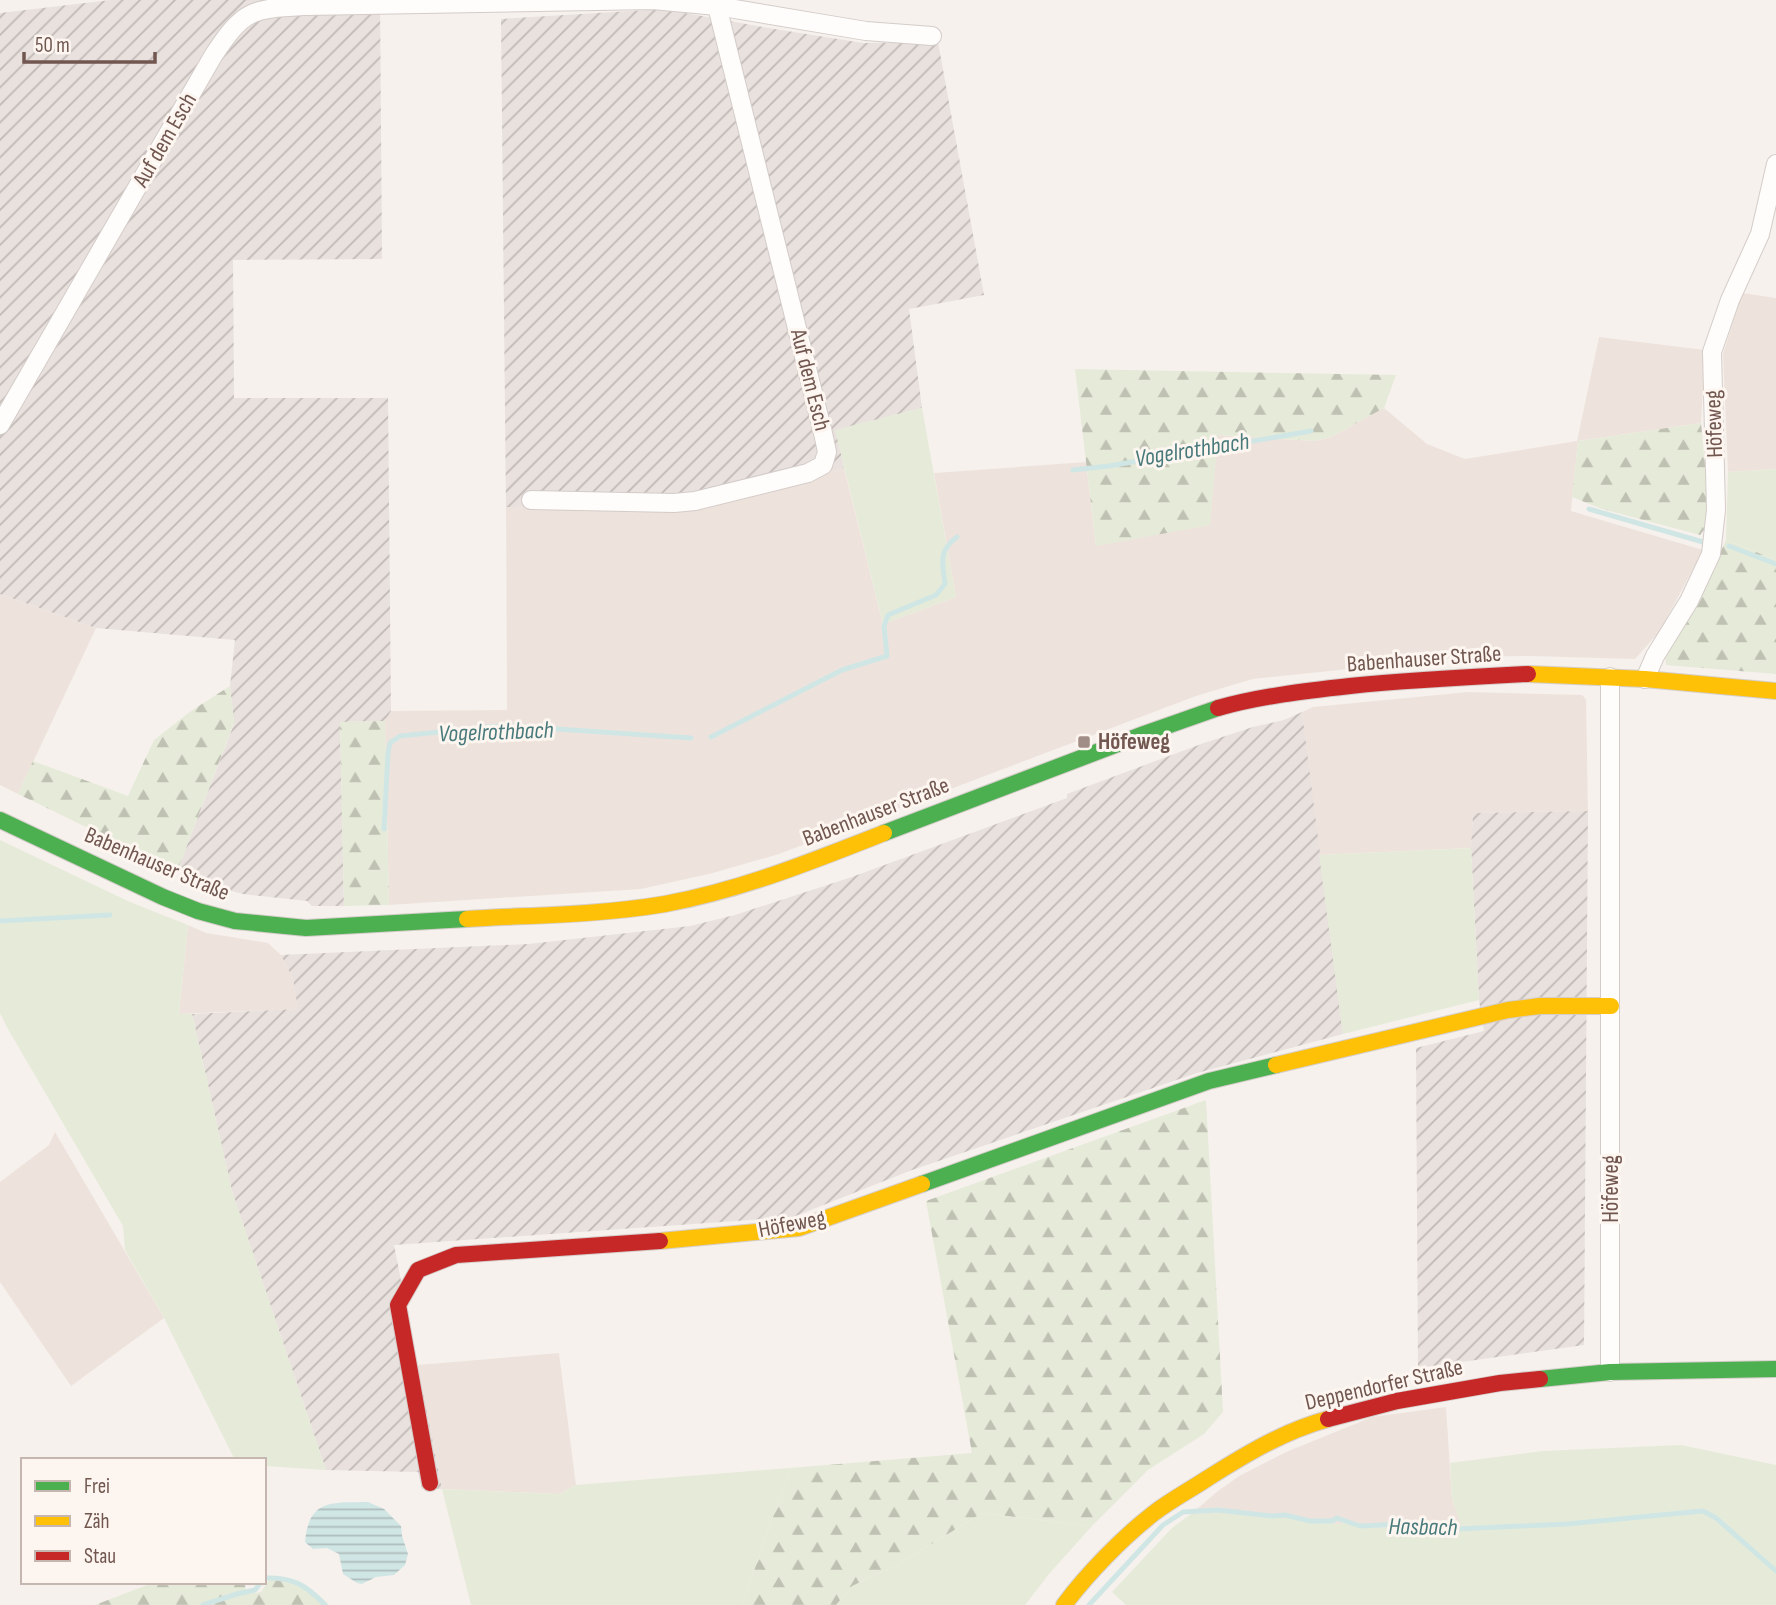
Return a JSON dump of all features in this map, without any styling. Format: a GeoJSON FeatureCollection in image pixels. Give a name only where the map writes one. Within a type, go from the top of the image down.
{"type":"FeatureCollection","features":[{"type":"Feature","properties":{"kind":"street","name":"Auf dem Esch"},"geometry":{"type":"LineString","coordinates":[[0,425],[213,56],[230,30],[244,17],[258,11],[319,6],[653,0],[718,6],[866,31],[932,36]]}},
{"type":"Feature","properties":{"kind":"street","name":"Auf dem Esch"},"geometry":{"type":"LineString","coordinates":[[531,500],[674,503],[695,501],[808,473],[823,466],[827,452],[823,433],[718,6]]}},
{"type":"Feature","properties":{"kind":"street","name":"Höfeweg"},"geometry":{"type":"LineString","coordinates":[[1645,679],[1689,601],[1711,554],[1716,510],[1712,352],[1730,300],[1760,234],[1776,164]]}},
{"type":"Feature","properties":{"kind":"street","name":"Babenhauser Straße"},"geometry":{"type":"LineString","coordinates":[[0,820],[163,897],[198,911],[235,921],[306,928],[605,911],[675,902],[783,872],[1172,723],[1243,701],[1301,691],[1432,679],[1528,674],[1645,679],[1776,691]]}},
{"type":"Feature","properties":{"kind":"street","name":"Höfeweg"},"geometry":{"type":"LineString","coordinates":[[1610,677],[1610,1372]]}},
{"type":"Feature","properties":{"kind":"street","name":"Höfeweg"},"geometry":{"type":"LineString","coordinates":[[430,1483],[398,1305],[418,1270],[456,1255],[638,1243],[799,1228],[1209,1081],[1508,1010],[1540,1006],[1611,1006]]}},
{"type":"Feature","properties":{"kind":"street","name":"Deppendorfer Straße"},"geometry":{"type":"LineString","coordinates":[[1064,1605],[1077,1587],[1112,1551],[1154,1513],[1205,1479],[1282,1435],[1322,1421],[1397,1401],[1500,1383],[1610,1372],[1776,1369]]}},
{"type":"Feature","properties":{"kind":"shaded area"},"geometry":{"type":"Polygon","coordinates":[[[111,0],[380,0],[382,259],[233,260],[234,398],[388,398],[391,711],[385,721],[340,722],[344,906],[312,906],[307,901],[243,894],[206,884],[177,871],[234,724],[230,686],[235,640],[96,628],[0,594],[0,13],[111,0]]]}},
{"type":"Feature","properties":{"kind":"shaded area"},"geometry":{"type":"Polygon","coordinates":[[[663,9],[863,43],[938,42],[984,295],[909,309],[922,408],[836,430],[844,468],[681,510],[506,507],[501,19],[663,9]]]}},
{"type":"Feature","properties":{"kind":"shaded area"},"geometry":{"type":"Polygon","coordinates":[[[1742,293],[1776,298],[1776,469],[1728,472],[1723,354],[1742,293]]]}},
{"type":"Feature","properties":{"kind":"shaded area"},"geometry":{"type":"Polygon","coordinates":[[[1599,337],[1705,350],[1701,423],[1578,441],[1571,511],[1703,550],[1660,631],[1635,659],[1464,657],[1253,679],[1196,696],[779,854],[713,873],[641,889],[389,905],[385,721],[391,711],[507,710],[506,507],[681,510],[844,468],[883,624],[956,597],[934,473],[1086,462],[1096,546],[1218,435],[1315,441],[1331,437],[1384,408],[1427,444],[1465,459],[1577,441],[1599,337]]]}},
{"type":"Feature","properties":{"kind":"shaded area"},"geometry":{"type":"Polygon","coordinates":[[[0,594],[96,628],[18,794],[0,785],[0,594]]]}},
{"type":"Feature","properties":{"kind":"shaded area"},"geometry":{"type":"Polygon","coordinates":[[[1468,692],[1582,695],[1586,699],[1588,811],[1473,813],[1471,848],[1319,855],[1302,712],[1313,707],[1468,692]]]}},
{"type":"Feature","properties":{"kind":"shaded area"},"geometry":{"type":"Polygon","coordinates":[[[1302,712],[1343,1034],[1197,1073],[912,1170],[793,1217],[394,1245],[442,1489],[422,1489],[418,1472],[326,1470],[232,1191],[192,1014],[298,1009],[293,979],[281,955],[529,944],[690,926],[735,915],[852,877],[1067,798],[1067,794],[1204,743],[1284,720],[1302,712]]]}},
{"type":"Feature","properties":{"kind":"shaded area"},"geometry":{"type":"Polygon","coordinates":[[[1588,811],[1584,1345],[1418,1368],[1416,1048],[1484,1031],[1479,1000],[1471,848],[1473,813],[1588,811]]]}},
{"type":"Feature","properties":{"kind":"shaded area"},"geometry":{"type":"Polygon","coordinates":[[[188,925],[206,933],[268,943],[281,955],[293,979],[299,1009],[179,1014],[188,925]]]}},
{"type":"Feature","properties":{"kind":"shaded area"},"geometry":{"type":"Polygon","coordinates":[[[55,1132],[164,1318],[71,1386],[0,1282],[0,1182],[49,1145],[55,1132]]]}},
{"type":"Feature","properties":{"kind":"shaded area"},"geometry":{"type":"Polygon","coordinates":[[[559,1353],[576,1485],[560,1494],[442,1489],[417,1365],[559,1353]]]}},
{"type":"Feature","properties":{"kind":"shaded area"},"geometry":{"type":"Polygon","coordinates":[[[1446,1407],[1452,1499],[1464,1531],[1409,1526],[1368,1528],[1346,1520],[1340,1524],[1318,1523],[1293,1517],[1226,1512],[1191,1514],[1239,1476],[1286,1452],[1372,1417],[1446,1407]]]}},
{"type":"Feature","properties":{"kind":"shaded area"},"geometry":{"type":"Polygon","coordinates":[[[368,1502],[384,1509],[401,1526],[408,1554],[405,1565],[394,1575],[376,1577],[362,1584],[343,1574],[339,1554],[327,1548],[313,1549],[305,1542],[311,1517],[317,1510],[333,1503],[368,1502]]]}},
{"type":"Feature","properties":{"kind":"green space"},"geometry":{"type":"Polygon","coordinates":[[[1075,369],[1396,375],[1384,408],[1331,437],[1315,441],[1218,435],[1210,525],[1096,546],[1075,369]]]}},
{"type":"Feature","properties":{"kind":"green space"},"geometry":{"type":"Polygon","coordinates":[[[922,408],[956,597],[883,624],[835,430],[922,408]]]}},
{"type":"Feature","properties":{"kind":"green space"},"geometry":{"type":"Polygon","coordinates":[[[1701,423],[1709,507],[1707,526],[1700,535],[1602,509],[1572,497],[1578,441],[1701,423]]]}},
{"type":"Feature","properties":{"kind":"green space"},"geometry":{"type":"Polygon","coordinates":[[[1776,469],[1776,560],[1726,540],[1728,472],[1776,469]]]}},
{"type":"Feature","properties":{"kind":"green space"},"geometry":{"type":"Polygon","coordinates":[[[1726,540],[1776,560],[1776,674],[1666,665],[1665,654],[1694,610],[1726,540]]]}},
{"type":"Feature","properties":{"kind":"green space"},"geometry":{"type":"Polygon","coordinates":[[[230,686],[234,723],[177,871],[18,794],[33,761],[128,796],[154,740],[191,711],[230,686]]]}},
{"type":"Feature","properties":{"kind":"green space"},"geometry":{"type":"Polygon","coordinates":[[[385,721],[389,905],[344,906],[340,722],[385,721]]]}},
{"type":"Feature","properties":{"kind":"green space"},"geometry":{"type":"Polygon","coordinates":[[[0,840],[130,902],[188,925],[179,1014],[192,1014],[232,1191],[326,1470],[266,1466],[266,1458],[234,1458],[164,1318],[125,1250],[123,1226],[0,1013],[0,840]]]}},
{"type":"Feature","properties":{"kind":"green space"},"geometry":{"type":"Polygon","coordinates":[[[1471,848],[1479,1000],[1343,1034],[1319,855],[1471,848]]]}},
{"type":"Feature","properties":{"kind":"green space"},"geometry":{"type":"Polygon","coordinates":[[[1206,1100],[1223,1412],[1204,1434],[1148,1470],[1092,1526],[982,1513],[899,1564],[852,1586],[836,1605],[742,1605],[790,1468],[972,1453],[926,1201],[1206,1100]]]}},
{"type":"Feature","properties":{"kind":"green space"},"geometry":{"type":"Polygon","coordinates":[[[1681,1445],[1776,1465],[1776,1605],[1126,1605],[1112,1592],[1172,1528],[1191,1514],[1226,1512],[1293,1517],[1318,1523],[1340,1524],[1346,1520],[1368,1528],[1409,1526],[1463,1531],[1452,1499],[1450,1463],[1543,1451],[1681,1445]]]}},
{"type":"Feature","properties":{"kind":"green space"},"geometry":{"type":"Polygon","coordinates":[[[790,1468],[742,1605],[471,1605],[442,1489],[560,1494],[576,1485],[790,1468]]]}},
{"type":"Feature","properties":{"kind":"green space"},"geometry":{"type":"Polygon","coordinates":[[[982,1513],[1092,1526],[1025,1605],[836,1605],[852,1586],[899,1564],[982,1513]]]}},
{"type":"Feature","properties":{"kind":"green space"},"geometry":{"type":"Polygon","coordinates":[[[270,1579],[288,1581],[303,1585],[329,1605],[95,1605],[150,1584],[245,1584],[246,1594],[261,1592],[270,1579]]]}},
{"type":"Feature","properties":{"kind":"waterway","name":"Vogelrothbach"},"geometry":{"type":"LineString","coordinates":[[1073,470],[1311,431]]}},
{"type":"Feature","properties":{"kind":"waterway","name":"Vogelrothbach"},"geometry":{"type":"LineString","coordinates":[[1589,509],[1703,542]]}},
{"type":"Feature","properties":{"kind":"waterway","name":"Vogelrothbach"},"geometry":{"type":"LineString","coordinates":[[711,737],[842,670],[887,656],[884,626],[888,615],[936,595],[945,584],[944,553],[957,537]]}},
{"type":"Feature","properties":{"kind":"waterway","name":"Vogelrothbach"},"geometry":{"type":"LineString","coordinates":[[1729,546],[1776,564]]}},
{"type":"Feature","properties":{"kind":"waterway","name":"Vogelrothbach"},"geometry":{"type":"LineString","coordinates":[[384,829],[388,753],[390,743],[400,736],[512,726],[691,738]]}},
{"type":"Feature","properties":{"kind":"waterway","name":"Vogelrothbach"},"geometry":{"type":"LineString","coordinates":[[0,921],[110,915]]}},
{"type":"Feature","properties":{"kind":"waterway","name":"Hasbach"},"geometry":{"type":"LineString","coordinates":[[1089,1605],[1163,1525],[1183,1512],[1218,1510],[1285,1515],[1310,1521],[1332,1521],[1337,1518],[1360,1526],[1401,1524],[1456,1529],[1567,1524],[1703,1511],[1716,1518],[1776,1571]]}},
{"type":"Feature","properties":{"kind":"waterway","name":"Hasbach"},"geometry":{"type":"LineString","coordinates":[[266,1578],[283,1579],[298,1584],[312,1592],[325,1605]]}},
{"type":"Feature","properties":{"kind":"waterway","name":"Hasbach"},"geometry":{"type":"LineString","coordinates":[[203,1605],[255,1590],[260,1584]]}},
{"type":"Feature","properties":{"kind":"traffic: fast"},"geometry":{"type":"LineString","coordinates":[[884,833],[1218,708]]}},
{"type":"Feature","properties":{"kind":"traffic: fast"},"geometry":{"type":"LineString","coordinates":[[0,820],[163,897],[198,911],[235,921],[306,928],[467,919]]}},
{"type":"Feature","properties":{"kind":"traffic: fast"},"geometry":{"type":"LineString","coordinates":[[922,1184],[1209,1081],[1276,1065]]}},
{"type":"Feature","properties":{"kind":"traffic: fast"},"geometry":{"type":"LineString","coordinates":[[1540,1379],[1610,1372],[1776,1369]]}},
{"type":"Feature","properties":{"kind":"traffic: slow"},"geometry":{"type":"LineString","coordinates":[[1528,674],[1645,679],[1776,691]]}},
{"type":"Feature","properties":{"kind":"traffic: slow"},"geometry":{"type":"LineString","coordinates":[[467,919],[591,913],[665,904],[749,883],[884,833]]}},
{"type":"Feature","properties":{"kind":"traffic: slow"},"geometry":{"type":"LineString","coordinates":[[1276,1065],[1508,1010],[1540,1006],[1611,1006]]}},
{"type":"Feature","properties":{"kind":"traffic: slow"},"geometry":{"type":"LineString","coordinates":[[660,1241],[799,1228],[922,1184]]}},
{"type":"Feature","properties":{"kind":"traffic: slow"},"geometry":{"type":"LineString","coordinates":[[1064,1605],[1106,1556],[1160,1508],[1266,1444],[1328,1419]]}},
{"type":"Feature","properties":{"kind":"traffic: jam"},"geometry":{"type":"LineString","coordinates":[[1218,708],[1267,697],[1350,686],[1528,674]]}},
{"type":"Feature","properties":{"kind":"traffic: jam"},"geometry":{"type":"LineString","coordinates":[[430,1483],[398,1305],[418,1270],[456,1255],[660,1241]]}},
{"type":"Feature","properties":{"kind":"traffic: jam"},"geometry":{"type":"LineString","coordinates":[[1328,1419],[1397,1401],[1500,1383],[1540,1379]]}},
{"type":"Feature","properties":{"kind":"place","name":"Höfeweg"},"geometry":{"type":"Point","coordinates":[1084,742]}}]}
